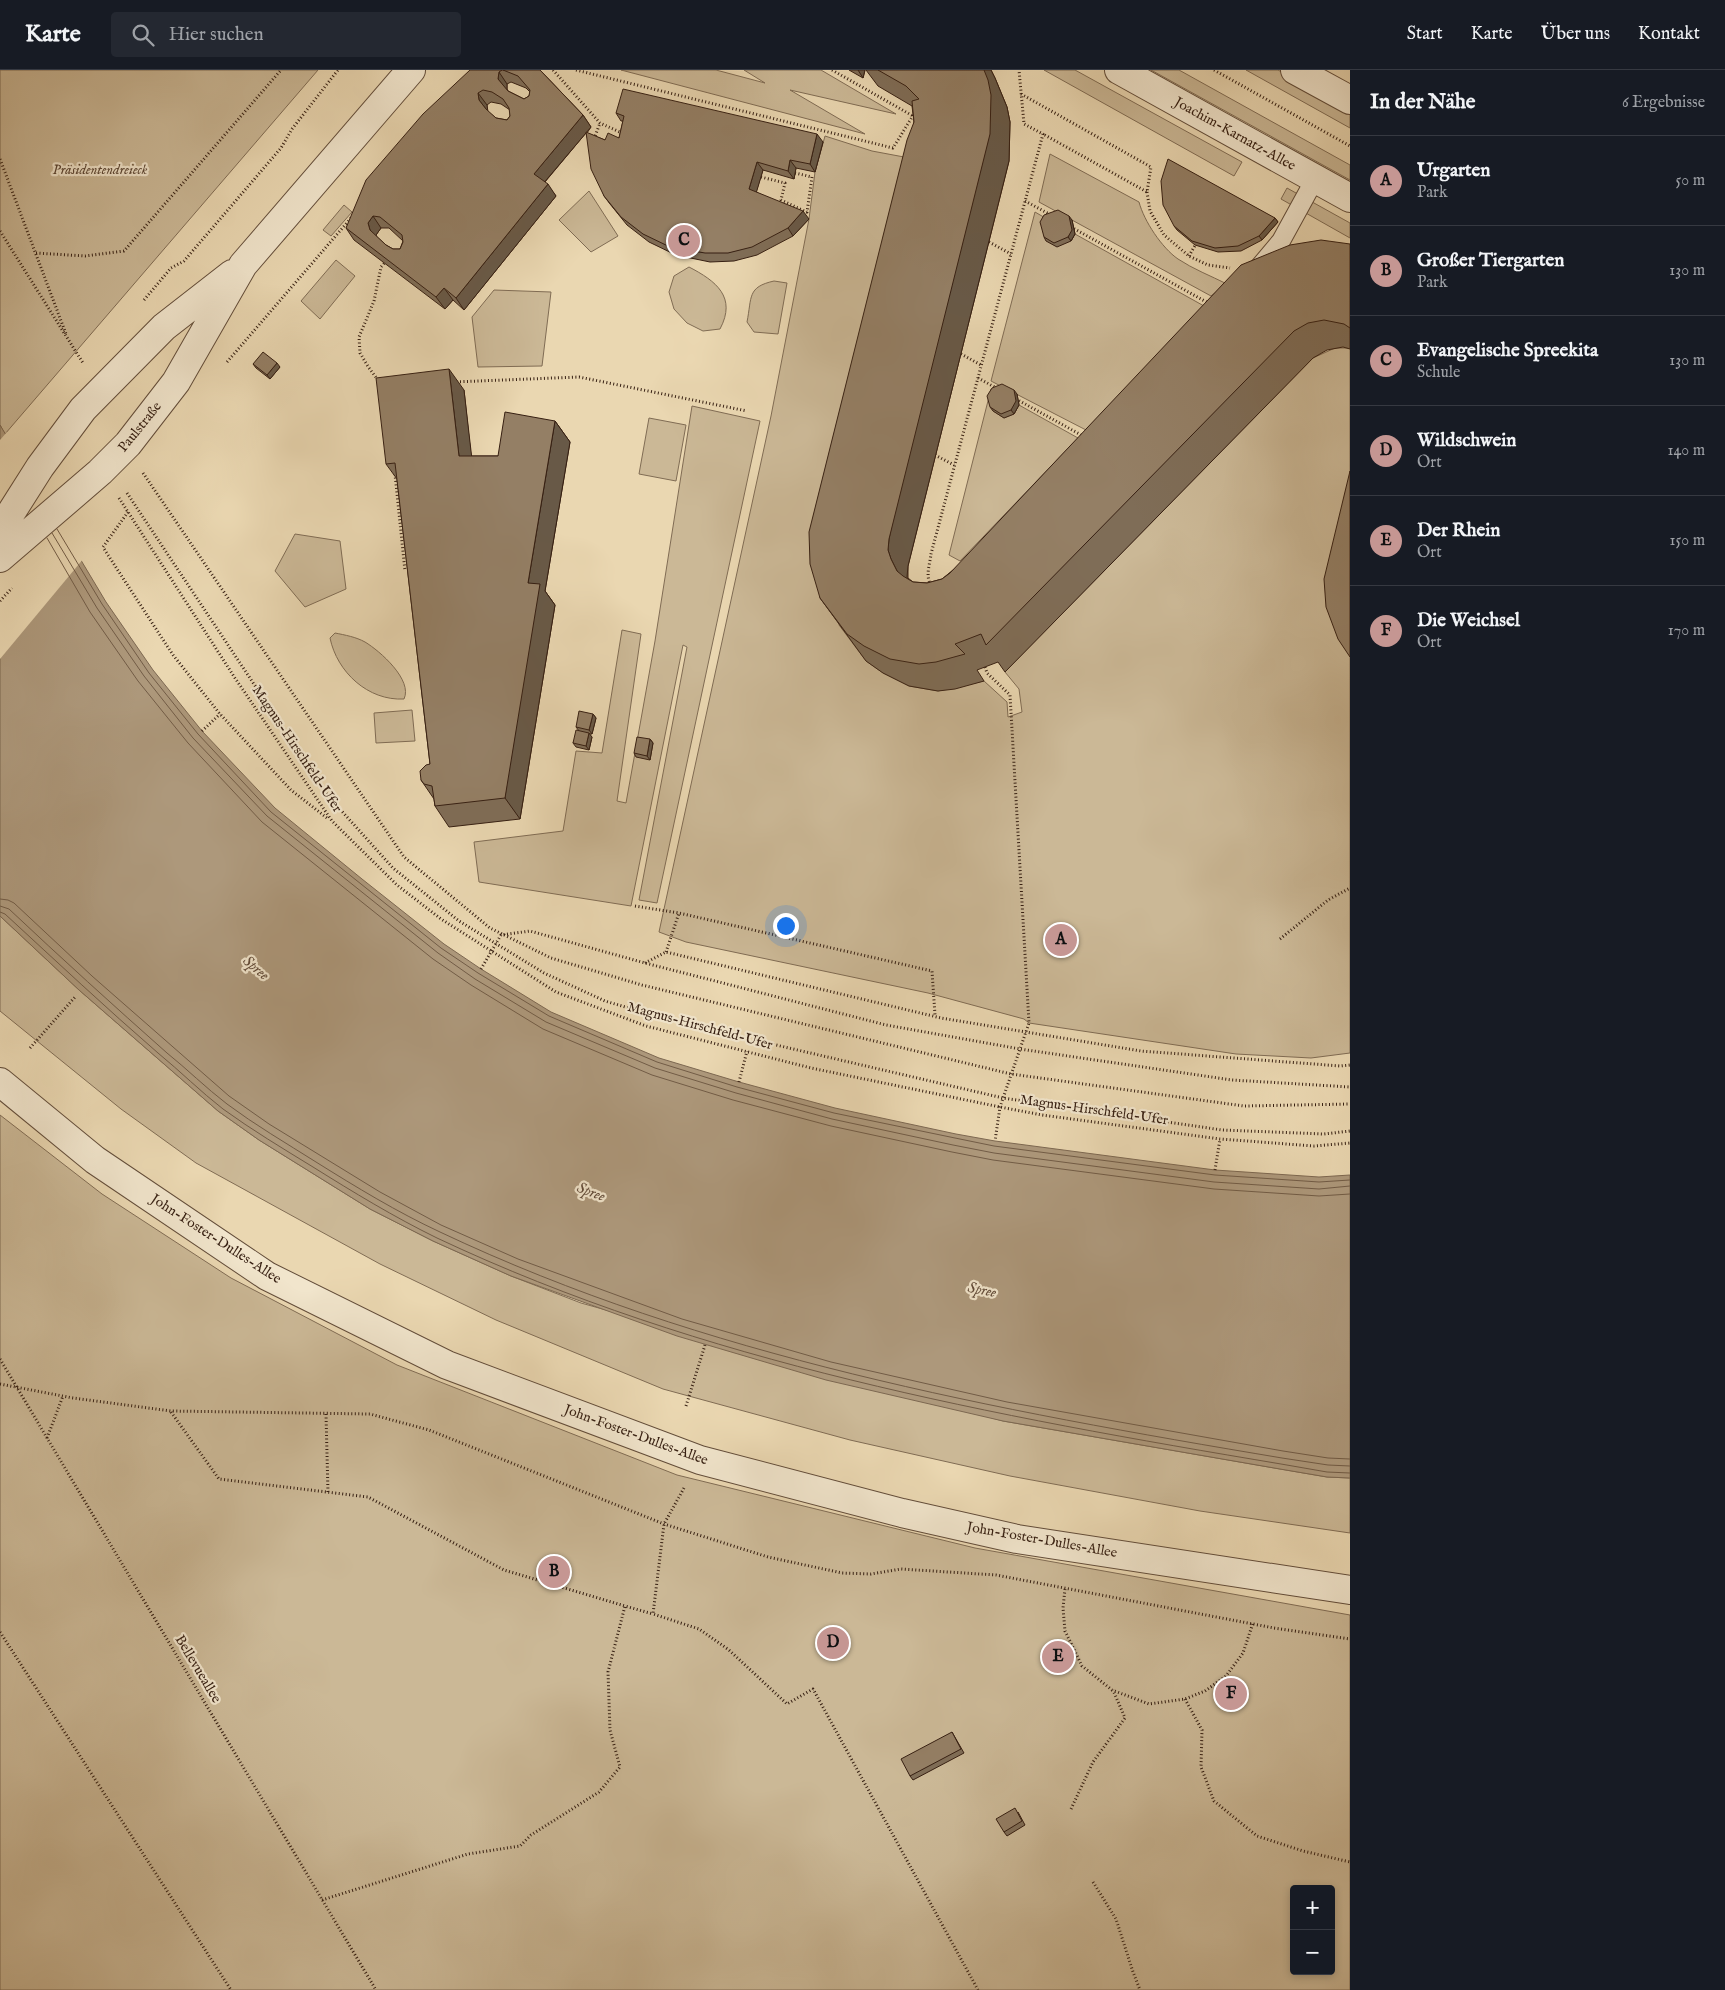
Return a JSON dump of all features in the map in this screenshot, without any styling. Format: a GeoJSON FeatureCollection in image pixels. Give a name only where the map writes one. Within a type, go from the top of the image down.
{"type":"FeatureCollection","features":[{"type":"Feature","properties":{"kind":"street","name":"Paulstraße"},"geometry":{"type":"LineString","coordinates":[[0,530],[40,467],[83,408],[164,328],[243,265],[411,70]]}},
{"type":"Feature","properties":{"kind":"street","name":"Joachim-Karnatz-Allee"},"geometry":{"type":"LineString","coordinates":[[1119,70],[1350,198]]}},
{"type":"Feature","properties":{"kind":"street"},"geometry":{"type":"LineString","coordinates":[[1295,70],[1350,100]]}},
{"type":"Feature","properties":{"kind":"street","name":"Paulstraße"},"geometry":{"type":"LineString","coordinates":[[0,558],[100,472],[128,444],[176,382],[243,265]]}},
{"type":"Feature","properties":{"kind":"street","name":"John-Foster-Dulles-Allee"},"geometry":{"type":"LineString","coordinates":[[0,1082],[95,1160],[267,1276],[447,1365],[700,1460],[902,1513],[1018,1539],[1350,1590]]}},
{"type":"Feature","properties":{"kind":"lane"},"geometry":{"type":"LineString","coordinates":[[1219,309],[1281,241],[1315,179]]}},
{"type":"Feature","properties":{"kind":"path"},"geometry":{"type":"LineString","coordinates":[[36,252],[85,256],[124,250],[281,70]]}},
{"type":"Feature","properties":{"kind":"path"},"geometry":{"type":"LineString","coordinates":[[141,304],[171,268],[184,261],[282,148],[292,129],[338,70]]}},
{"type":"Feature","properties":{"kind":"path"},"geometry":{"type":"LineString","coordinates":[[553,70],[600,124],[627,135]]}},
{"type":"Feature","properties":{"kind":"path"},"geometry":{"type":"LineString","coordinates":[[576,70],[893,148],[919,109]]}},
{"type":"Feature","properties":{"kind":"path"},"geometry":{"type":"LineString","coordinates":[[832,70],[913,116]]}},
{"type":"Feature","properties":{"kind":"path"},"geometry":{"type":"LineString","coordinates":[[1019,70],[1024,124],[1147,192]]}},
{"type":"Feature","properties":{"kind":"path"},"geometry":{"type":"LineString","coordinates":[[1214,70],[1350,146]]}},
{"type":"Feature","properties":{"kind":"path"},"geometry":{"type":"LineString","coordinates":[[1021,94],[1152,167],[1147,192],[1150,210],[1164,235],[1189,256],[1208,265],[1235,268],[1260,266]]}},
{"type":"Feature","properties":{"kind":"path"},"geometry":{"type":"LineString","coordinates":[[600,124],[594,140],[602,141]]}},
{"type":"Feature","properties":{"kind":"path"},"geometry":{"type":"LineString","coordinates":[[934,588],[929,582],[931,554],[1043,134]]}},
{"type":"Feature","properties":{"kind":"path"},"geometry":{"type":"LineString","coordinates":[[0,159],[68,340]]}},
{"type":"Feature","properties":{"kind":"path"},"geometry":{"type":"LineString","coordinates":[[761,176],[785,183],[781,200],[807,212],[812,177],[795,173]]}},
{"type":"Feature","properties":{"kind":"path"},"geometry":{"type":"LineString","coordinates":[[1025,201],[1054,216]]}},
{"type":"Feature","properties":{"kind":"path"},"geometry":{"type":"LineString","coordinates":[[800,216],[802,210]]}},
{"type":"Feature","properties":{"kind":"path"},"geometry":{"type":"LineString","coordinates":[[226,362],[354,214]]}},
{"type":"Feature","properties":{"kind":"path"},"geometry":{"type":"LineString","coordinates":[[1068,224],[1219,309]]}},
{"type":"Feature","properties":{"kind":"path"},"geometry":{"type":"LineString","coordinates":[[0,231],[68,340],[84,361]]}},
{"type":"Feature","properties":{"kind":"path"},"geometry":{"type":"LineString","coordinates":[[1189,256],[1199,238]]}},
{"type":"Feature","properties":{"kind":"path"},"geometry":{"type":"LineString","coordinates":[[989,242],[1011,254]]}},
{"type":"Feature","properties":{"kind":"path"},"geometry":{"type":"LineString","coordinates":[[380,388],[378,379],[368,368],[360,353],[360,337],[374,301],[381,267],[387,260]]}},
{"type":"Feature","properties":{"kind":"path"},"geometry":{"type":"LineString","coordinates":[[961,354],[981,365]]}},
{"type":"Feature","properties":{"kind":"path"},"geometry":{"type":"LineString","coordinates":[[445,382],[579,377],[747,411]]}},
{"type":"Feature","properties":{"kind":"path"},"geometry":{"type":"LineString","coordinates":[[978,378],[1000,390]]}},
{"type":"Feature","properties":{"kind":"path"},"geometry":{"type":"LineString","coordinates":[[1012,397],[1084,437]]}},
{"type":"Feature","properties":{"kind":"path"},"geometry":{"type":"LineString","coordinates":[[935,454],[954,465]]}},
{"type":"Feature","properties":{"kind":"path"},"geometry":{"type":"LineString","coordinates":[[395,470],[405,571]]}},
{"type":"Feature","properties":{"kind":"path"},"geometry":{"type":"LineString","coordinates":[[143,473],[404,857],[501,934],[551,958],[642,985],[1011,1074],[1244,1106],[1350,1104]]}},
{"type":"Feature","properties":{"kind":"path"},"geometry":{"type":"LineString","coordinates":[[127,493],[329,797],[393,868],[459,922],[544,973],[605,1001],[669,1020],[1003,1098],[1222,1130],[1324,1134],[1350,1131]]}},
{"type":"Feature","properties":{"kind":"path","name":"Magnus-Hirschfeld-Ufer"},"geometry":{"type":"LineString","coordinates":[[121,501],[235,678],[332,821],[397,885],[441,919],[492,949],[556,992],[646,1026],[811,1068],[1042,1115],[1220,1139],[1314,1146],[1350,1143]]}},
{"type":"Feature","properties":{"kind":"path"},"geometry":{"type":"LineString","coordinates":[[128,512],[103,546],[173,655],[220,714],[291,790],[332,821]]}},
{"type":"Feature","properties":{"kind":"path"},"geometry":{"type":"LineString","coordinates":[[985,667],[987,673],[1010,695],[1029,1023],[1000,1107],[995,1142]]}},
{"type":"Feature","properties":{"kind":"path"},"geometry":{"type":"LineString","coordinates":[[202,731],[220,714]]}},
{"type":"Feature","properties":{"kind":"path"},"geometry":{"type":"LineString","coordinates":[[1280,939],[1328,900],[1350,888]]}},
{"type":"Feature","properties":{"kind":"path"},"geometry":{"type":"LineString","coordinates":[[635,906],[678,913],[932,971],[935,1014]]}},
{"type":"Feature","properties":{"kind":"path"},"geometry":{"type":"LineString","coordinates":[[666,952],[678,913]]}},
{"type":"Feature","properties":{"kind":"path"},"geometry":{"type":"LineString","coordinates":[[501,934],[530,932],[886,1025],[1020,1050],[1232,1080],[1350,1087]]}},
{"type":"Feature","properties":{"kind":"path"},"geometry":{"type":"LineString","coordinates":[[481,969],[501,934]]}},
{"type":"Feature","properties":{"kind":"path"},"geometry":{"type":"LineString","coordinates":[[645,963],[666,952],[914,1012],[1026,1033],[1141,1051],[1340,1066],[1350,1065]]}},
{"type":"Feature","properties":{"kind":"path"},"geometry":{"type":"LineString","coordinates":[[30,1048],[75,997]]}},
{"type":"Feature","properties":{"kind":"path"},"geometry":{"type":"LineString","coordinates":[[739,1082],[747,1051]]}},
{"type":"Feature","properties":{"kind":"path"},"geometry":{"type":"LineString","coordinates":[[1215,1170],[1220,1139]]}},
{"type":"Feature","properties":{"kind":"path"},"geometry":{"type":"LineString","coordinates":[[686,1406],[705,1345]]}},
{"type":"Feature","properties":{"kind":"path","name":"Bellevueallee"},"geometry":{"type":"LineString","coordinates":[[0,1360],[376,1990]]}},
{"type":"Feature","properties":{"kind":"path"},"geometry":{"type":"LineString","coordinates":[[0,1384],[63,1396],[171,1411],[370,1414],[429,1430],[664,1524],[768,1557],[842,1573],[871,1574],[901,1569],[996,1575],[1274,1628],[1350,1639]]}},
{"type":"Feature","properties":{"kind":"path"},"geometry":{"type":"LineString","coordinates":[[47,1438],[63,1396]]}},
{"type":"Feature","properties":{"kind":"path"},"geometry":{"type":"LineString","coordinates":[[171,1411],[220,1479],[368,1497],[504,1570],[699,1629],[729,1650],[787,1704],[813,1689],[978,1990]]}},
{"type":"Feature","properties":{"kind":"path"},"geometry":{"type":"LineString","coordinates":[[326,1414],[328,1493]]}},
{"type":"Feature","properties":{"kind":"path"},"geometry":{"type":"LineString","coordinates":[[653,1614],[664,1524],[700,1460]]}},
{"type":"Feature","properties":{"kind":"path"},"geometry":{"type":"LineString","coordinates":[[1065,1589],[1063,1608],[1065,1631],[1082,1666],[1112,1690],[1149,1704],[1185,1699],[1205,1691],[1226,1676],[1243,1653],[1253,1623]]}},
{"type":"Feature","properties":{"kind":"path"},"geometry":{"type":"LineString","coordinates":[[322,1900],[468,1854],[520,1846],[531,1835],[599,1792],[620,1767],[610,1730],[608,1672],[625,1606]]}},
{"type":"Feature","properties":{"kind":"path"},"geometry":{"type":"LineString","coordinates":[[0,1632],[231,1990]]}},
{"type":"Feature","properties":{"kind":"path"},"geometry":{"type":"LineString","coordinates":[[1071,1809],[1093,1762],[1125,1718],[1112,1690]]}},
{"type":"Feature","properties":{"kind":"path"},"geometry":{"type":"LineString","coordinates":[[1185,1699],[1202,1730],[1201,1767],[1214,1801],[1257,1836],[1303,1851],[1350,1862]]}},
{"type":"Feature","properties":{"kind":"path"},"geometry":{"type":"LineString","coordinates":[[1093,1882],[1116,1919],[1140,1990]]}},
{"type":"Feature","properties":{"kind":"green space","name":"Präsidentendreieck"},"geometry":{"type":"Polygon","coordinates":[[[0,70],[318,70],[5,434],[0,425],[0,70]]]}},
{"type":"Feature","properties":{"kind":"green space"},"geometry":{"type":"Polygon","coordinates":[[[621,70],[716,70],[765,83],[744,70],[821,70],[896,114],[790,90],[865,134],[621,70]]]}},
{"type":"Feature","properties":{"kind":"green space"},"geometry":{"type":"Polygon","coordinates":[[[1044,70],[1075,70],[1242,162],[1234,176],[1044,70]]]}},
{"type":"Feature","properties":{"kind":"green space"},"geometry":{"type":"Polygon","coordinates":[[[1151,70],[1179,70],[1350,165],[1350,180],[1151,70]]]}},
{"type":"Feature","properties":{"kind":"green space"},"geometry":{"type":"Polygon","coordinates":[[[1246,70],[1278,70],[1350,110],[1350,128],[1246,70]]]}},
{"type":"Feature","properties":{"kind":"green space"},"geometry":{"type":"Polygon","coordinates":[[[825,136],[872,151],[904,157],[839,625],[866,661],[883,673],[909,686],[938,691],[984,681],[1007,702],[1008,717],[1022,712],[1019,689],[1005,672],[1313,358],[1335,348],[1350,348],[1350,1053],[1311,1058],[1236,1054],[1029,1023],[1024,1019],[928,993],[686,942],[659,932],[771,416],[809,219],[815,172],[825,136]]]}},
{"type":"Feature","properties":{"kind":"green space"},"geometry":{"type":"Polygon","coordinates":[[[1050,154],[1139,202],[1154,234],[1172,254],[1190,266],[1227,284],[1211,296],[1039,202],[1050,154]]]}},
{"type":"Feature","properties":{"kind":"green space"},"geometry":{"type":"Polygon","coordinates":[[[1287,188],[1350,223],[1350,238],[1281,199],[1287,188]]]}},
{"type":"Feature","properties":{"kind":"green space"},"geometry":{"type":"Polygon","coordinates":[[[589,191],[618,236],[591,252],[559,220],[589,191]]]}},
{"type":"Feature","properties":{"kind":"green space"},"geometry":{"type":"Polygon","coordinates":[[[344,205],[352,212],[331,236],[323,230],[344,205]]]}},
{"type":"Feature","properties":{"kind":"green space"},"geometry":{"type":"Polygon","coordinates":[[[1035,212],[1047,219],[1071,241],[1075,234],[1204,306],[1086,430],[991,381],[1035,212]]]}},
{"type":"Feature","properties":{"kind":"green space"},"geometry":{"type":"Polygon","coordinates":[[[336,260],[355,276],[320,319],[301,301],[336,260]]]}},
{"type":"Feature","properties":{"kind":"green space"},"geometry":{"type":"Polygon","coordinates":[[[689,267],[715,284],[725,299],[725,318],[720,329],[703,331],[687,323],[674,309],[669,292],[674,276],[689,267]]]}},
{"type":"Feature","properties":{"kind":"green space"},"geometry":{"type":"Polygon","coordinates":[[[774,281],[787,283],[778,334],[754,332],[747,322],[752,294],[759,286],[774,281]]]}},
{"type":"Feature","properties":{"kind":"green space"},"geometry":{"type":"Polygon","coordinates":[[[494,290],[551,292],[542,366],[478,367],[472,317],[494,290]]]}},
{"type":"Feature","properties":{"kind":"green space"},"geometry":{"type":"Polygon","coordinates":[[[991,389],[995,392],[990,401],[993,411],[1004,418],[1014,414],[1019,405],[1078,438],[960,561],[949,555],[991,389]]]}},
{"type":"Feature","properties":{"kind":"green space"},"geometry":{"type":"Polygon","coordinates":[[[692,406],[760,421],[657,903],[639,900],[687,647],[683,645],[631,906],[479,882],[474,842],[563,831],[576,751],[602,753],[622,630],[641,634],[617,801],[626,803],[655,641],[692,406]]]}},
{"type":"Feature","properties":{"kind":"green space"},"geometry":{"type":"Polygon","coordinates":[[[649,418],[686,425],[676,481],[639,474],[649,418]]]}},
{"type":"Feature","properties":{"kind":"green space"},"geometry":{"type":"Polygon","coordinates":[[[295,534],[340,541],[346,589],[305,607],[275,571],[295,534]]]}},
{"type":"Feature","properties":{"kind":"green space"},"geometry":{"type":"Polygon","coordinates":[[[335,633],[354,637],[379,652],[400,675],[406,691],[404,699],[378,695],[356,682],[339,662],[330,638],[335,633]]]}},
{"type":"Feature","properties":{"kind":"green space"},"geometry":{"type":"Polygon","coordinates":[[[412,710],[415,741],[376,743],[374,713],[412,710]]]}},
{"type":"Feature","properties":{"kind":"green space"},"geometry":{"type":"Polygon","coordinates":[[[0,916],[79,990],[218,1111],[259,1140],[370,1209],[433,1241],[511,1276],[581,1303],[1003,1421],[1327,1477],[1350,1478],[1350,1533],[1200,1511],[1010,1476],[850,1440],[663,1389],[496,1320],[380,1264],[196,1163],[121,1109],[0,1011],[0,916]]]}},
{"type":"Feature","properties":{"kind":"green space"},"geometry":{"type":"Polygon","coordinates":[[[0,1115],[102,1194],[231,1278],[397,1365],[677,1475],[975,1548],[1350,1615],[1350,1990],[0,1990],[0,1115]]]}},
{"type":"Feature","properties":{"kind":"water","name":"Spree"},"geometry":{"type":"Polygon","coordinates":[[[0,425],[106,602],[153,670],[202,731],[275,808],[362,879],[444,944],[551,1012],[659,1058],[835,1108],[956,1134],[995,1141],[1215,1170],[1319,1177],[1350,1175],[1350,1478],[1327,1477],[1003,1421],[826,1380],[677,1336],[511,1276],[433,1241],[370,1209],[259,1140],[218,1111],[79,990],[0,916],[0,425]]]}},
{"type":"Feature","properties":{"kind":"pier"},"geometry":{"type":"Polygon","coordinates":[[[7,432],[84,558],[0,659],[0,440],[7,432]]]}},
{"type":"Feature","properties":{"kind":"building"},"geometry":{"type":"Polygon","coordinates":[[[470,70],[502,70],[499,72],[498,79],[508,91],[524,99],[529,96],[530,90],[518,76],[503,70],[540,70],[583,115],[534,174],[548,184],[456,298],[444,288],[436,297],[346,228],[366,180],[423,114],[470,70]],[[483,90],[478,93],[479,100],[486,109],[496,118],[507,120],[510,116],[509,108],[503,99],[492,92],[483,90]],[[373,216],[368,223],[370,230],[386,245],[393,249],[400,249],[403,242],[402,235],[380,217],[373,216]]]}},
{"type":"Feature","properties":{"kind":"building"},"geometry":{"type":"Polygon","coordinates":[[[878,70],[984,70],[991,95],[990,134],[889,539],[888,550],[897,571],[913,582],[927,583],[942,579],[950,573],[1241,265],[1290,245],[1321,240],[1350,244],[1350,328],[1344,324],[1324,320],[1308,323],[1294,331],[986,645],[981,634],[955,644],[965,654],[936,662],[919,664],[890,659],[864,646],[847,634],[820,598],[810,564],[809,532],[907,140],[914,122],[912,101],[919,99],[906,86],[878,70]]]}},
{"type":"Feature","properties":{"kind":"building"},"geometry":{"type":"Polygon","coordinates":[[[623,89],[817,134],[810,164],[790,160],[788,171],[757,162],[749,189],[803,211],[788,228],[752,247],[728,253],[705,253],[670,247],[643,234],[621,217],[604,196],[591,169],[586,132],[605,140],[608,133],[619,138],[624,116],[616,113],[623,89]]]}},
{"type":"Feature","properties":{"kind":"building"},"geometry":{"type":"Polygon","coordinates":[[[1168,159],[1275,218],[1259,236],[1238,246],[1215,248],[1192,241],[1174,226],[1163,205],[1161,181],[1168,159]]]}},
{"type":"Feature","properties":{"kind":"building"},"geometry":{"type":"Polygon","coordinates":[[[1058,210],[1069,216],[1072,230],[1068,237],[1054,243],[1044,237],[1040,222],[1044,215],[1058,210]]]}},
{"type":"Feature","properties":{"kind":"building"},"geometry":{"type":"Polygon","coordinates":[[[263,352],[277,363],[267,375],[253,364],[263,352]]]}},
{"type":"Feature","properties":{"kind":"building"},"geometry":{"type":"Polygon","coordinates":[[[449,369],[459,456],[498,456],[505,412],[555,421],[528,583],[540,584],[505,798],[435,806],[432,786],[424,784],[421,780],[420,771],[430,764],[395,463],[386,464],[376,378],[449,369]]]}},
{"type":"Feature","properties":{"kind":"building"},"geometry":{"type":"Polygon","coordinates":[[[1002,384],[1014,390],[1016,401],[1011,410],[1001,414],[990,407],[987,396],[992,388],[1002,384]]]}},
{"type":"Feature","properties":{"kind":"building"},"geometry":{"type":"Polygon","coordinates":[[[1350,471],[1350,657],[1338,639],[1326,607],[1324,579],[1350,471]]]}},
{"type":"Feature","properties":{"kind":"building"},"geometry":{"type":"Polygon","coordinates":[[[579,711],[593,714],[589,730],[576,727],[579,711]]]}},
{"type":"Feature","properties":{"kind":"building"},"geometry":{"type":"Polygon","coordinates":[[[576,730],[589,733],[586,746],[573,743],[576,730]]]}},
{"type":"Feature","properties":{"kind":"building"},"geometry":{"type":"Polygon","coordinates":[[[637,737],[650,739],[647,756],[634,753],[637,737]]]}},
{"type":"Feature","properties":{"kind":"building"},"geometry":{"type":"Polygon","coordinates":[[[952,1732],[961,1749],[910,1776],[901,1759],[952,1732]]]}},
{"type":"Feature","properties":{"kind":"building"},"geometry":{"type":"Polygon","coordinates":[[[1015,1808],[1022,1821],[1004,1832],[996,1819],[1015,1808]]]}},
{"type":"Feature","properties":{"kind":"place","name":"Evangelische Spreekita"},"geometry":{"type":"Point","coordinates":[684,241]}},
{"type":"Feature","properties":{"kind":"place","name":"Urgarten"},"geometry":{"type":"Point","coordinates":[1061,940]}},
{"type":"Feature","properties":{"kind":"place","name":"Großer Tiergarten"},"geometry":{"type":"Point","coordinates":[554,1572]}},
{"type":"Feature","properties":{"kind":"place","name":"Wildschwein"},"geometry":{"type":"Point","coordinates":[833,1643]}},
{"type":"Feature","properties":{"kind":"place","name":"Der Rhein"},"geometry":{"type":"Point","coordinates":[1058,1657]}},
{"type":"Feature","properties":{"kind":"place","name":"Die Weichsel"},"geometry":{"type":"Point","coordinates":[1231,1694]}}]}
